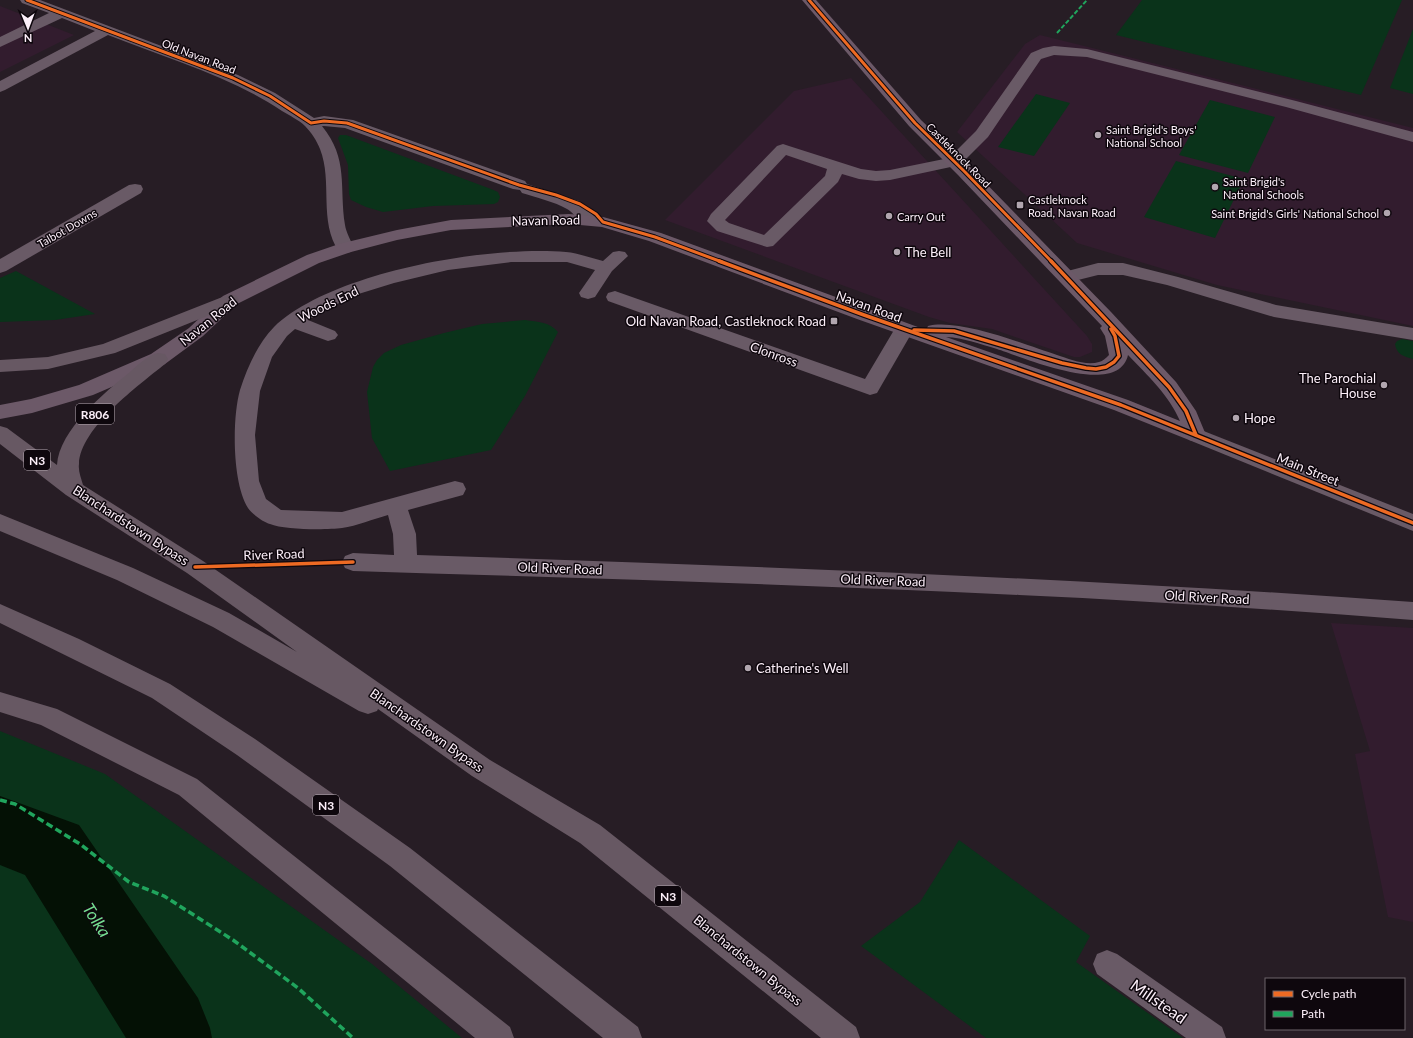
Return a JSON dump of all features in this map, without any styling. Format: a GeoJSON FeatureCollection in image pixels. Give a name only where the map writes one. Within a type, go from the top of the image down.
{"type":"FeatureCollection","features":[{"type":"Feature","properties":{"kind":"highway"},"geometry":{"type":"LineString","coordinates":[[0,366],[48,363],[108,349],[230,300]]}},
{"type":"Feature","properties":{"kind":"highway","name":"R806"},"geometry":{"type":"LineString","coordinates":[[74,489],[68,462],[76,440],[97,412],[158,359]]}},
{"type":"Feature","properties":{"kind":"highway","name":"Blanchardstown Bypass"},"geometry":{"type":"LineString","coordinates":[[0,433],[74,489],[195,566],[481,768],[590,834],[845,1038]]}},
{"type":"Feature","properties":{"kind":"highway"},"geometry":{"type":"LineString","coordinates":[[0,522],[125,574],[221,620],[481,768]]}},
{"type":"Feature","properties":{"kind":"highway","name":"N3"},"geometry":{"type":"LineString","coordinates":[[0,613],[71,646],[161,691],[246,747],[400,857],[626,1038]]}},
{"type":"Feature","properties":{"kind":"highway"},"geometry":{"type":"LineString","coordinates":[[0,702],[48,717],[188,787],[499,1038]]}},
{"type":"Feature","properties":{"kind":"main road","name":"Castleknock Road"},"geometry":{"type":"LineString","coordinates":[[809,0],[914,123],[1104,316],[1169,387],[1186,411],[1196,434]]}},
{"type":"Feature","properties":{"kind":"main road","name":"Navan Road"},"geometry":{"type":"LineString","coordinates":[[0,412],[32,406],[86,390],[158,359],[196,332],[230,300],[313,259],[345,248],[397,235],[451,225],[540,219],[589,220],[633,230],[655,237],[904,329],[1121,405],[1196,434]]}},
{"type":"Feature","properties":{"kind":"main road","name":"Castleknock Road"},"geometry":{"type":"LineString","coordinates":[[904,329],[954,331],[1062,363],[1096,369],[1106,367],[1114,362],[1119,356],[1115,336],[1104,316]]}},
{"type":"Feature","properties":{"kind":"street","name":"Old Navan Road"},"geometry":{"type":"LineString","coordinates":[[27,0],[233,78],[270,96],[311,123],[320,134],[328,148],[333,165],[336,226],[345,248]]}},
{"type":"Feature","properties":{"kind":"street"},"geometry":{"type":"LineString","coordinates":[[0,44],[61,13]]}},
{"type":"Feature","properties":{"kind":"street"},"geometry":{"type":"LineString","coordinates":[[0,87],[107,30]]}},
{"type":"Feature","properties":{"kind":"street"},"geometry":{"type":"LineString","coordinates":[[837,166],[832,178],[767,242],[718,224],[717,218],[783,149],[837,166],[859,174],[876,176],[890,175],[954,162],[982,134],[1036,56],[1043,52],[1061,50],[1095,55],[1413,136]]}},
{"type":"Feature","properties":{"kind":"street"},"geometry":{"type":"LineString","coordinates":[[311,123],[324,121],[347,123],[417,147],[573,205],[589,220]]}},
{"type":"Feature","properties":{"kind":"street","name":"Talbot Downs"},"geometry":{"type":"LineString","coordinates":[[0,267],[134,188]]}},
{"type":"Feature","properties":{"kind":"street","name":"Woods End"},"geometry":{"type":"LineString","coordinates":[[455,489],[342,520],[300,520],[276,518],[257,504],[248,481],[245,435],[250,391],[263,356],[280,332],[293,321],[345,292],[390,278],[448,265],[511,257],[567,257],[613,262],[588,293]]}},
{"type":"Feature","properties":{"kind":"street"},"geometry":{"type":"LineString","coordinates":[[1066,277],[1098,269],[1123,270],[1172,281],[1274,312],[1413,334]]}},
{"type":"Feature","properties":{"kind":"street","name":"Clonross"},"geometry":{"type":"LineString","coordinates":[[615,297],[870,388],[904,329]]}},
{"type":"Feature","properties":{"kind":"street"},"geometry":{"type":"LineString","coordinates":[[293,321],[328,335]]}},
{"type":"Feature","properties":{"kind":"street","name":"Main Street"},"geometry":{"type":"LineString","coordinates":[[1196,434],[1413,523]]}},
{"type":"Feature","properties":{"kind":"street"},"geometry":{"type":"LineString","coordinates":[[396,505],[405,531],[407,549],[404,563]]}},
{"type":"Feature","properties":{"kind":"street","name":"Old River Road"},"geometry":{"type":"LineString","coordinates":[[353,562],[758,575],[1020,586],[1230,598],[1413,611]]}},
{"type":"Feature","properties":{"kind":"street","name":"Millstead"},"geometry":{"type":"LineString","coordinates":[[1107,964],[1211,1038]]}},
{"type":"Feature","properties":{"kind":"shaded area"},"geometry":{"type":"Polygon","coordinates":[[[0,6],[74,35],[0,72],[0,6]]]}},
{"type":"Feature","properties":{"kind":"shaded area","name":"Saint Brigid's National Schools"},"geometry":{"type":"Polygon","coordinates":[[[1040,35],[1413,128],[1413,326],[1217,285],[1077,243],[957,132],[1025,44],[1040,35]]]}},
{"type":"Feature","properties":{"kind":"shaded area"},"geometry":{"type":"Polygon","coordinates":[[[851,78],[1087,336],[1092,344],[1092,352],[1080,357],[1074,357],[992,329],[950,323],[929,317],[665,220],[794,91],[851,78]]]}},
{"type":"Feature","properties":{"kind":"shaded area"},"geometry":{"type":"Polygon","coordinates":[[[1331,623],[1413,628],[1413,922],[1388,917],[1355,754],[1370,751],[1331,623]]]}},
{"type":"Feature","properties":{"kind":"green space"},"geometry":{"type":"Polygon","coordinates":[[[1142,0],[1402,0],[1361,95],[1116,35],[1142,0]]]}},
{"type":"Feature","properties":{"kind":"green space"},"geometry":{"type":"Polygon","coordinates":[[[1413,29],[1413,94],[1390,88],[1413,29]]]}},
{"type":"Feature","properties":{"kind":"green space"},"geometry":{"type":"Polygon","coordinates":[[[1036,94],[1070,103],[1034,156],[998,147],[1036,94]]]}},
{"type":"Feature","properties":{"kind":"green space"},"geometry":{"type":"Polygon","coordinates":[[[1210,100],[1275,117],[1248,173],[1179,155],[1210,100]]]}},
{"type":"Feature","properties":{"kind":"green space"},"geometry":{"type":"Polygon","coordinates":[[[340,135],[346,135],[491,189],[498,192],[500,197],[498,202],[494,204],[433,206],[383,212],[366,207],[351,200],[349,194],[348,165],[338,138],[340,135]]]}},
{"type":"Feature","properties":{"kind":"green space"},"geometry":{"type":"Polygon","coordinates":[[[1176,161],[1244,179],[1215,238],[1144,217],[1176,161]]]}},
{"type":"Feature","properties":{"kind":"green space"},"geometry":{"type":"Polygon","coordinates":[[[16,271],[95,314],[55,320],[0,322],[0,278],[16,271]]]}},
{"type":"Feature","properties":{"kind":"green space"},"geometry":{"type":"Polygon","coordinates":[[[525,320],[547,324],[558,332],[525,396],[491,450],[390,471],[372,438],[367,392],[373,367],[377,360],[384,353],[401,345],[444,333],[482,324],[525,320]]]}},
{"type":"Feature","properties":{"kind":"green space"},"geometry":{"type":"Polygon","coordinates":[[[1402,339],[1413,341],[1413,359],[1403,356],[1397,351],[1395,344],[1397,341],[1402,339]]]}},
{"type":"Feature","properties":{"kind":"green space"},"geometry":{"type":"Polygon","coordinates":[[[0,731],[105,774],[372,964],[462,1038],[0,1038],[0,731]]]}},
{"type":"Feature","properties":{"kind":"green space"},"geometry":{"type":"Polygon","coordinates":[[[959,840],[1090,936],[1076,962],[1183,1038],[986,1038],[861,946],[920,902],[959,840]]]}},
{"type":"Feature","properties":{"kind":"waterway","name":"Tolka"},"geometry":{"type":"LineString","coordinates":[[0,830],[52,850],[168,1028],[170,1038]]}},
{"type":"Feature","properties":{"kind":"marked path"},"geometry":{"type":"LineString","coordinates":[[1057,33],[1087,0]]}},
{"type":"Feature","properties":{"kind":"marked path"},"geometry":{"type":"LineString","coordinates":[[0,800],[15,804],[80,844],[129,882],[164,896],[233,940],[298,988],[353,1038]]}},
{"type":"Feature","properties":{"kind":"cycle path"},"geometry":{"type":"LineString","coordinates":[[27,0],[233,78],[270,96],[311,123],[324,121],[347,123],[519,185],[556,195],[580,204],[596,214],[603,222],[655,237],[864,315],[1121,405],[1413,523]]}},
{"type":"Feature","properties":{"kind":"cycle path"},"geometry":{"type":"LineString","coordinates":[[809,0],[915,123],[964,171],[1104,316],[1169,387],[1186,411],[1196,435]]}},
{"type":"Feature","properties":{"kind":"cycle path"},"geometry":{"type":"LineString","coordinates":[[914,330],[954,331],[1062,363],[1096,369],[1106,367],[1114,362],[1119,356],[1115,336],[1111,329]]}},
{"type":"Feature","properties":{"kind":"cycle path","name":"River Road"},"geometry":{"type":"LineString","coordinates":[[195,567],[353,562]]}},
{"type":"Feature","properties":{"kind":"place","name":"Saint Brigid's Boys' National School"},"geometry":{"type":"Point","coordinates":[1098,135]}},
{"type":"Feature","properties":{"kind":"place","name":"Saint Brigid's National Schools"},"geometry":{"type":"Point","coordinates":[1215,187]}},
{"type":"Feature","properties":{"kind":"place","name":"Castleknock Road, Navan Road"},"geometry":{"type":"Point","coordinates":[1020,205]}},
{"type":"Feature","properties":{"kind":"place","name":"Saint Brigid's Girls' National School"},"geometry":{"type":"Point","coordinates":[1387,213]}},
{"type":"Feature","properties":{"kind":"place","name":"Carry Out"},"geometry":{"type":"Point","coordinates":[889,216]}},
{"type":"Feature","properties":{"kind":"place","name":"The Bell"},"geometry":{"type":"Point","coordinates":[897,252]}},
{"type":"Feature","properties":{"kind":"place","name":"Old Navan Road, Castleknock Road"},"geometry":{"type":"Point","coordinates":[834,321]}},
{"type":"Feature","properties":{"kind":"place","name":"The Parochial House"},"geometry":{"type":"Point","coordinates":[1384,385]}},
{"type":"Feature","properties":{"kind":"place","name":"Hope"},"geometry":{"type":"Point","coordinates":[1236,418]}},
{"type":"Feature","properties":{"kind":"place","name":"Catherine's Well"},"geometry":{"type":"Point","coordinates":[748,668]}}]}
